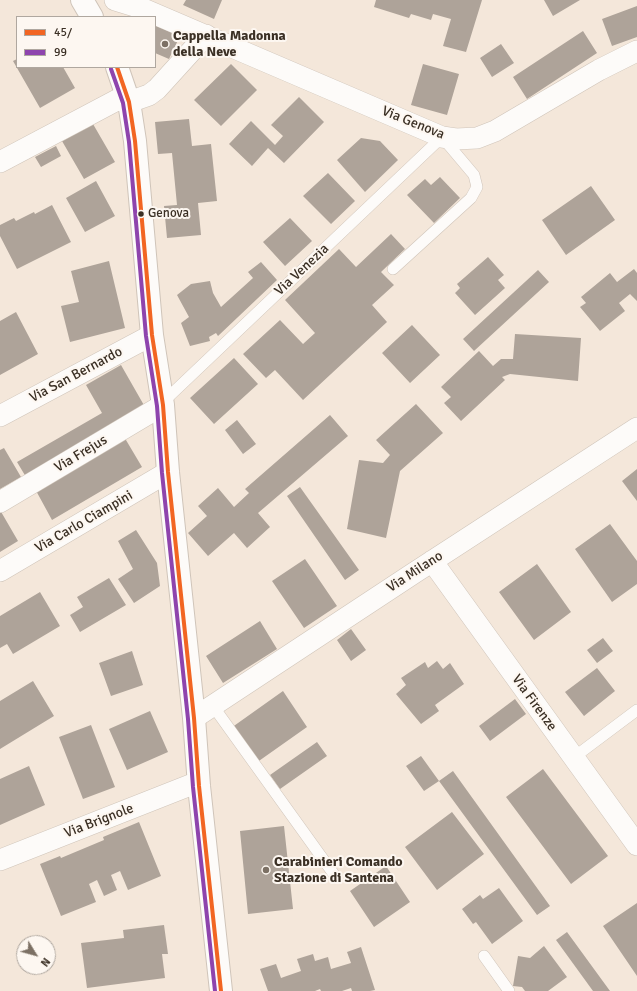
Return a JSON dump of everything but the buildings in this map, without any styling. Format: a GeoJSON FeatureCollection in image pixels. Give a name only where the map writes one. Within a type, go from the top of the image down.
{"type":"FeatureCollection","features":[{"type":"Feature","properties":{"kind":"street"},"geometry":{"type":"LineString","coordinates":[[82,0],[91,16]]}},
{"type":"Feature","properties":{"kind":"street","name":"Via Genova"},"geometry":{"type":"LineString","coordinates":[[115,0],[140,8],[206,35],[442,137],[456,139],[477,138],[494,130],[599,70],[637,52]]}},
{"type":"Feature","properties":{"kind":"street"},"geometry":{"type":"LineString","coordinates":[[0,162],[117,100],[129,102],[149,96],[206,35]]}},
{"type":"Feature","properties":{"kind":"street"},"geometry":{"type":"LineString","coordinates":[[117,68],[129,102],[135,141],[152,335],[163,404],[168,472],[194,718],[198,782],[221,991]]}},
{"type":"Feature","properties":{"kind":"street","name":"Via San Bernardo"},"geometry":{"type":"LineString","coordinates":[[0,416],[152,335]]}},
{"type":"Feature","properties":{"kind":"street","name":"Via Frejus"},"geometry":{"type":"LineString","coordinates":[[0,502],[163,404]]}},
{"type":"Feature","properties":{"kind":"street","name":"Via Milano"},"geometry":{"type":"LineString","coordinates":[[194,718],[637,428]]}},
{"type":"Feature","properties":{"kind":"street","name":"Via Carlo Ciampini"},"geometry":{"type":"LineString","coordinates":[[0,571],[168,472]]}},
{"type":"Feature","properties":{"kind":"street","name":"Via Firenze"},"geometry":{"type":"LineString","coordinates":[[432,561],[637,845]]}},
{"type":"Feature","properties":{"kind":"street","name":"Via Brignole"},"geometry":{"type":"LineString","coordinates":[[0,860],[198,782]]}},
{"type":"Feature","properties":{"kind":"lane"},"geometry":{"type":"LineString","coordinates":[[393,269],[471,198],[477,187],[474,175],[442,137]]}},
{"type":"Feature","properties":{"kind":"lane","name":"Via Venezia"},"geometry":{"type":"LineString","coordinates":[[163,404],[442,137]]}},
{"type":"Feature","properties":{"kind":"lane"},"geometry":{"type":"LineString","coordinates":[[213,706],[333,873]]}},
{"type":"Feature","properties":{"kind":"lane"},"geometry":{"type":"LineString","coordinates":[[573,758],[637,710]]}},
{"type":"Feature","properties":{"kind":"lane"},"geometry":{"type":"LineString","coordinates":[[484,956],[509,991]]}},
{"type":"Feature","properties":{"kind":"transit line","name":"45/"},"geometry":{"type":"LineString","coordinates":[[117,68],[129,102],[135,141],[152,335],[163,405],[168,472],[194,718],[199,786],[221,991]]}},
{"type":"Feature","properties":{"kind":"transit line","name":"99"},"geometry":{"type":"LineString","coordinates":[[111,69],[123,103],[129,142],[146,336],[157,406],[162,473],[188,719],[193,787],[215,991]]}},
{"type":"Feature","properties":{"kind":"place","name":"Cappella Madonna della Neve"},"geometry":{"type":"Point","coordinates":[165,44]}},
{"type":"Feature","properties":{"kind":"place","name":"Genova"},"geometry":{"type":"Point","coordinates":[141,214]}},
{"type":"Feature","properties":{"kind":"place","name":"Carabinieri Comando Stazione di Santena"},"geometry":{"type":"Point","coordinates":[266,870]}}]}
